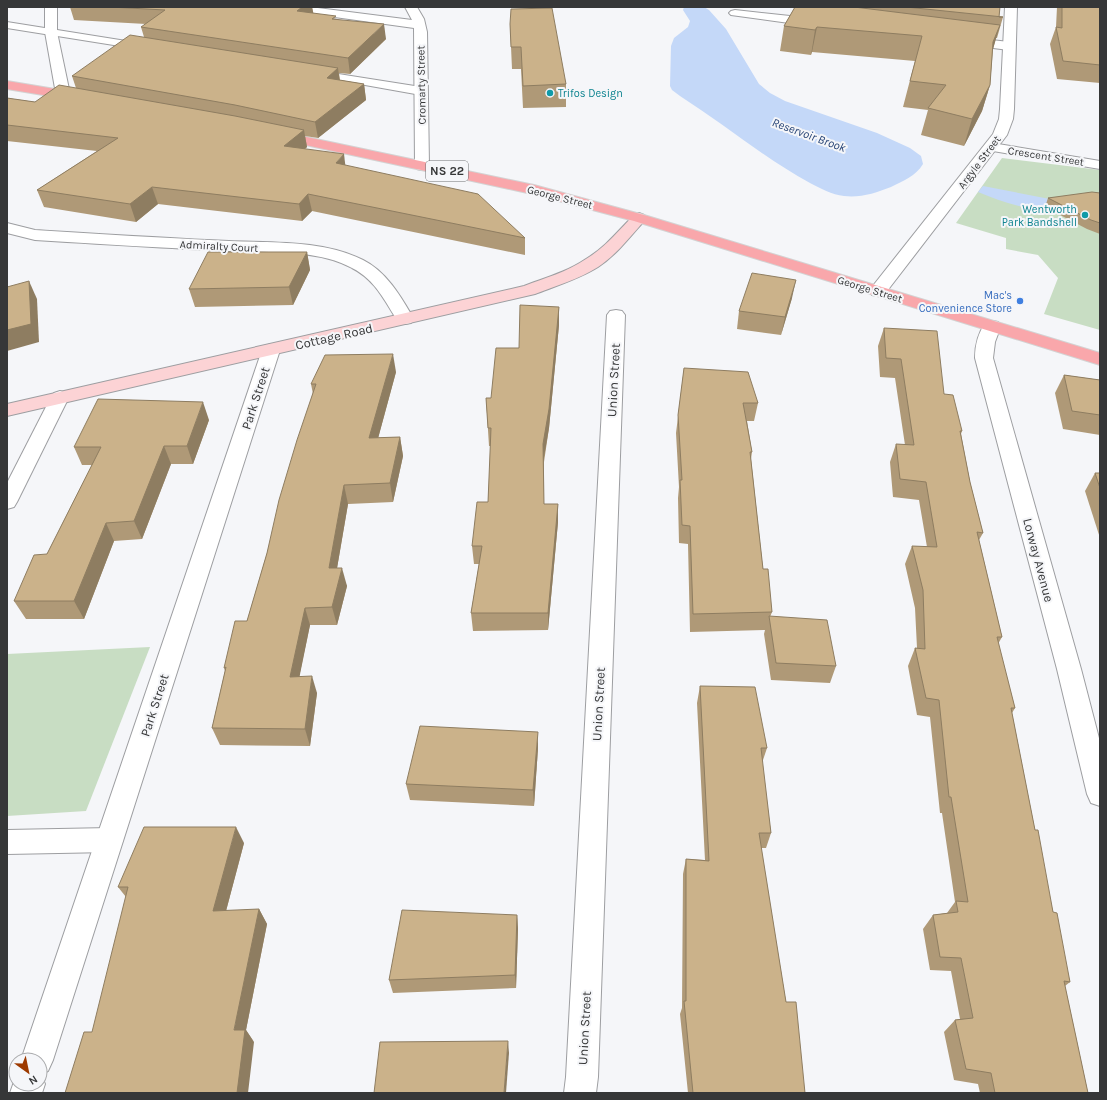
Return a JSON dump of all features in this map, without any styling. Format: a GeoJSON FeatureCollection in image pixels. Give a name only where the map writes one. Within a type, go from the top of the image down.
{"type":"FeatureCollection","features":[{"type":"Feature","properties":{"kind":"main road"},"geometry":{"type":"LineString","coordinates":[[7,84],[93,100]]}},
{"type":"Feature","properties":{"kind":"main road","name":"George Street"},"geometry":{"type":"LineString","coordinates":[[261,132],[534,190],[639,218],[1100,359]]}},
{"type":"Feature","properties":{"kind":"main road","name":"Cottage Road"},"geometry":{"type":"LineString","coordinates":[[7,410],[529,290],[562,278],[592,263],[610,249],[639,218]]}},
{"type":"Feature","properties":{"kind":"street"},"geometry":{"type":"LineString","coordinates":[[50,7],[51,32],[63,94]]}},
{"type":"Feature","properties":{"kind":"street"},"geometry":{"type":"LineString","coordinates":[[284,7],[420,25]]}},
{"type":"Feature","properties":{"kind":"street","name":"Cromarty Street"},"geometry":{"type":"LineString","coordinates":[[411,7],[420,25],[422,166]]}},
{"type":"Feature","properties":{"kind":"street","name":"Argyle Street"},"geometry":{"type":"LineString","coordinates":[[878,291],[1000,135],[1006,119],[1010,7]]}},
{"type":"Feature","properties":{"kind":"street"},"geometry":{"type":"LineString","coordinates":[[735,13],[829,24]]}},
{"type":"Feature","properties":{"kind":"street"},"geometry":{"type":"LineString","coordinates":[[954,40],[1009,46]]}},
{"type":"Feature","properties":{"kind":"street","name":"Crescent Street"},"geometry":{"type":"LineString","coordinates":[[992,147],[1100,164]]}},
{"type":"Feature","properties":{"kind":"street","name":"Admiralty Court"},"geometry":{"type":"LineString","coordinates":[[7,228],[35,235],[293,250],[336,256],[358,264],[375,277],[391,294],[405,319]]}},
{"type":"Feature","properties":{"kind":"street","name":"Union Street"},"geometry":{"type":"LineString","coordinates":[[580,1093],[616,315]]}},
{"type":"Feature","properties":{"kind":"street","name":"Lorway Avenue"},"geometry":{"type":"LineString","coordinates":[[992,326],[987,335],[984,347],[984,358],[1069,669],[1100,794]]}},
{"type":"Feature","properties":{"kind":"street","name":"Park Street"},"geometry":{"type":"LineString","coordinates":[[40,1052],[270,350]]}},
{"type":"Feature","properties":{"kind":"lane"},"geometry":{"type":"LineString","coordinates":[[7,25],[153,48]]}},
{"type":"Feature","properties":{"kind":"lane"},"geometry":{"type":"LineString","coordinates":[[303,71],[421,91]]}},
{"type":"Feature","properties":{"kind":"lane"},"geometry":{"type":"LineString","coordinates":[[7,502],[60,397]]}},
{"type":"Feature","properties":{"kind":"lane"},"geometry":{"type":"LineString","coordinates":[[7,842],[110,840]]}},
{"type":"Feature","properties":{"kind":"green space"},"geometry":{"type":"Polygon","coordinates":[[[1002,158],[1100,170],[1100,330],[1044,314],[1058,278],[1038,255],[1006,249],[1006,238],[956,223],[1002,158]]]}},
{"type":"Feature","properties":{"kind":"green space"},"geometry":{"type":"Polygon","coordinates":[[[150,647],[86,811],[7,816],[7,654],[150,647]]]}},
{"type":"Feature","properties":{"kind":"water","name":"Reservoir Brook"},"geometry":{"type":"Polygon","coordinates":[[[684,7],[704,7],[709,10],[726,29],[759,84],[770,93],[785,101],[877,133],[910,148],[921,156],[923,164],[913,175],[891,187],[868,194],[850,196],[826,191],[776,163],[672,90],[670,86],[671,46],[674,38],[688,27],[690,21],[683,10],[684,7]]]}},
{"type":"Feature","properties":{"kind":"water"},"geometry":{"type":"Polygon","coordinates":[[[983,186],[1060,201],[1057,213],[1017,206],[997,200],[978,192],[983,186]]]}},
{"type":"Feature","properties":{"kind":"building"},"geometry":{"type":"Polygon","coordinates":[[[110,7],[302,7],[297,11],[336,16],[332,19],[384,24],[348,58],[141,27],[165,10],[110,7]]]}},
{"type":"Feature","properties":{"kind":"building"},"geometry":{"type":"Polygon","coordinates":[[[795,7],[854,7],[1000,25],[993,42],[990,85],[972,119],[928,108],[946,85],[910,81],[922,36],[817,27],[815,30],[784,26],[795,7]]]}},
{"type":"Feature","properties":{"kind":"building"},"geometry":{"type":"Polygon","coordinates":[[[906,7],[1000,7],[999,17],[906,7]]]}},
{"type":"Feature","properties":{"kind":"building"},"geometry":{"type":"Polygon","coordinates":[[[1062,7],[1100,7],[1100,65],[1063,61],[1056,27],[1062,28],[1062,7]]]}},
{"type":"Feature","properties":{"kind":"building"},"geometry":{"type":"Polygon","coordinates":[[[552,8],[566,84],[523,86],[521,47],[511,47],[511,9],[552,8]]]}},
{"type":"Feature","properties":{"kind":"building"},"geometry":{"type":"Polygon","coordinates":[[[130,35],[338,68],[327,78],[364,84],[315,122],[235,105],[72,76],[130,35]]]}},
{"type":"Feature","properties":{"kind":"building"},"geometry":{"type":"Polygon","coordinates":[[[59,85],[235,116],[304,130],[284,146],[344,154],[336,163],[478,194],[525,238],[308,194],[299,204],[152,187],[130,204],[37,190],[118,138],[7,125],[7,98],[35,102],[59,85]]]}},
{"type":"Feature","properties":{"kind":"building"},"geometry":{"type":"Polygon","coordinates":[[[1092,192],[1100,193],[1100,223],[1048,198],[1092,192]]]}},
{"type":"Feature","properties":{"kind":"building"},"geometry":{"type":"Polygon","coordinates":[[[208,252],[307,252],[289,287],[189,289],[208,252]]]}},
{"type":"Feature","properties":{"kind":"building"},"geometry":{"type":"Polygon","coordinates":[[[752,273],[796,280],[785,317],[739,311],[752,273]]]}},
{"type":"Feature","properties":{"kind":"building"},"geometry":{"type":"Polygon","coordinates":[[[29,281],[31,324],[7,330],[7,287],[29,281]]]}},
{"type":"Feature","properties":{"kind":"building"},"geometry":{"type":"Polygon","coordinates":[[[520,305],[559,307],[549,409],[543,444],[544,504],[558,504],[548,613],[471,613],[482,546],[472,546],[477,502],[488,502],[491,428],[488,428],[486,398],[491,398],[496,348],[519,348],[520,305]]]}},
{"type":"Feature","properties":{"kind":"building"},"geometry":{"type":"Polygon","coordinates":[[[884,328],[937,331],[944,394],[953,395],[962,431],[960,431],[970,482],[983,533],[977,532],[1002,637],[997,637],[1015,708],[1011,708],[1035,830],[1038,830],[1053,912],[1057,913],[1070,982],[1064,981],[1088,1093],[995,1093],[991,1073],[966,1069],[955,1020],[973,1018],[961,958],[940,957],[933,915],[958,912],[956,901],[968,902],[951,797],[949,797],[939,700],[926,698],[915,648],[925,649],[923,590],[912,546],[937,547],[926,482],[900,479],[896,444],[914,445],[901,359],[886,358],[884,328]]]}},
{"type":"Feature","properties":{"kind":"building"},"geometry":{"type":"Polygon","coordinates":[[[393,354],[369,438],[400,437],[390,483],[344,485],[329,568],[342,568],[332,607],[305,608],[290,677],[312,676],[305,729],[212,728],[235,621],[247,621],[267,553],[279,500],[316,384],[311,384],[325,355],[393,354]]]}},
{"type":"Feature","properties":{"kind":"building"},"geometry":{"type":"Polygon","coordinates":[[[684,368],[748,372],[758,403],[743,403],[752,452],[750,452],[763,569],[768,569],[772,612],[693,614],[690,526],[682,525],[680,480],[682,480],[678,415],[684,368]]]}},
{"type":"Feature","properties":{"kind":"building"},"geometry":{"type":"Polygon","coordinates":[[[1064,375],[1100,380],[1100,415],[1072,411],[1064,375]]]}},
{"type":"Feature","properties":{"kind":"building"},"geometry":{"type":"Polygon","coordinates":[[[98,399],[203,402],[187,446],[164,446],[134,521],[106,523],[74,601],[14,601],[34,555],[47,554],[101,447],[74,447],[98,399]]]}},
{"type":"Feature","properties":{"kind":"building"},"geometry":{"type":"Polygon","coordinates":[[[1095,473],[1100,473],[1100,488],[1095,473]]]}},
{"type":"Feature","properties":{"kind":"building"},"geometry":{"type":"Polygon","coordinates":[[[769,616],[827,620],[836,666],[776,663],[769,616]]]}},
{"type":"Feature","properties":{"kind":"building"},"geometry":{"type":"Polygon","coordinates":[[[700,686],[755,687],[767,748],[761,748],[771,833],[759,833],[786,1002],[796,1002],[805,1093],[693,1093],[684,1001],[686,1001],[686,859],[709,861],[700,686]]]}},
{"type":"Feature","properties":{"kind":"building"},"geometry":{"type":"Polygon","coordinates":[[[420,726],[538,732],[533,790],[406,784],[420,726]]]}},
{"type":"Feature","properties":{"kind":"building"},"geometry":{"type":"Polygon","coordinates":[[[144,827],[236,827],[213,911],[259,909],[234,1030],[245,1030],[237,1093],[65,1093],[84,1032],[92,1032],[128,887],[118,887],[144,827]]]}},
{"type":"Feature","properties":{"kind":"building"},"geometry":{"type":"Polygon","coordinates":[[[402,910],[517,915],[515,975],[389,980],[402,910]]]}},
{"type":"Feature","properties":{"kind":"building"},"geometry":{"type":"Polygon","coordinates":[[[508,1041],[504,1093],[374,1093],[380,1042],[508,1041]]]}},
{"type":"Feature","properties":{"kind":"place","name":"Trifos Design"},"geometry":{"type":"Point","coordinates":[550,93]}},
{"type":"Feature","properties":{"kind":"place","name":"Wentworth Park Bandshell"},"geometry":{"type":"Point","coordinates":[1085,215]}},
{"type":"Feature","properties":{"kind":"place","name":"Mac's Convenience Store"},"geometry":{"type":"Point","coordinates":[1020,301]}}]}
